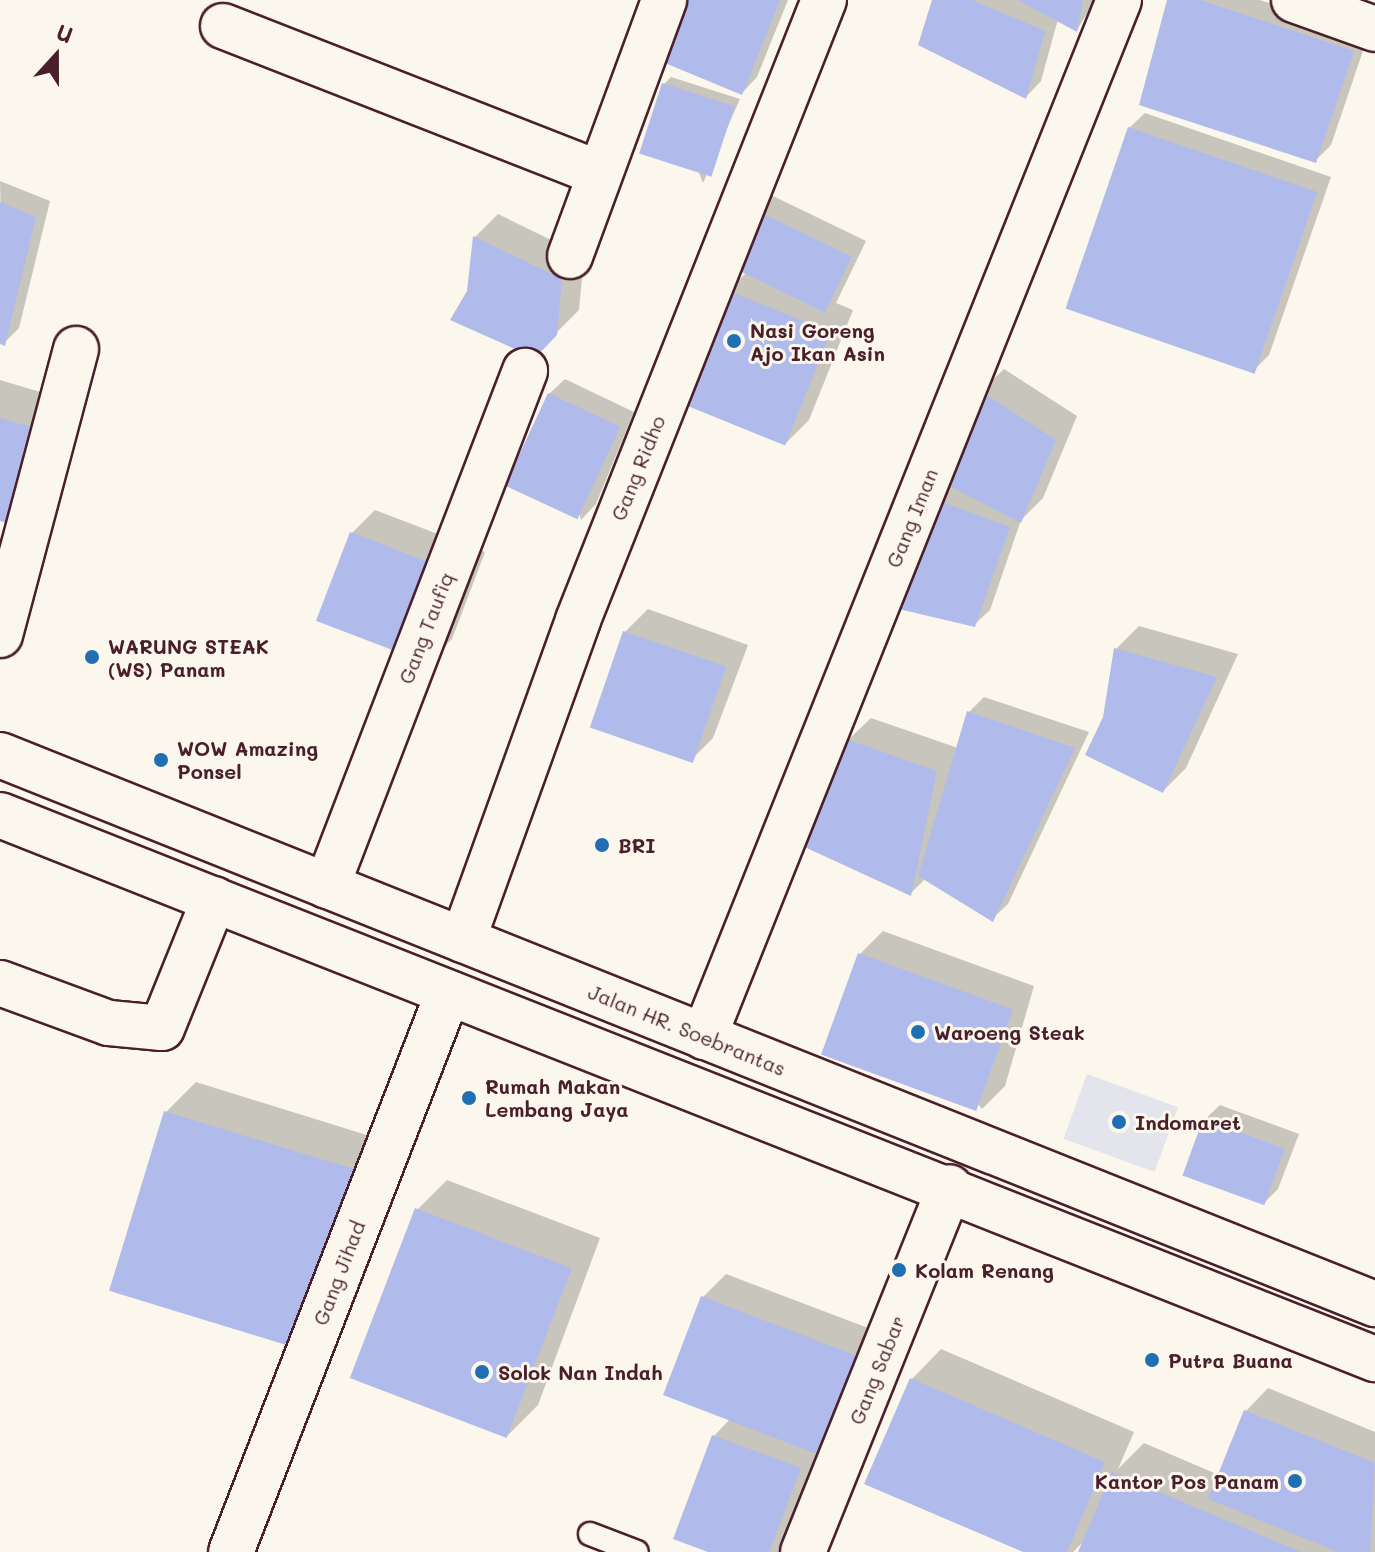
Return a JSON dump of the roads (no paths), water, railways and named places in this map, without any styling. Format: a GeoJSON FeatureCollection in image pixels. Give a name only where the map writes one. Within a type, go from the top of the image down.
{"type":"FeatureCollection","features":[{"type":"Feature","properties":{"kind":"street","name":"Gang Ridho"},"geometry":{"type":"LineString","coordinates":[[463,940],[578,620],[824,0]]}},
{"type":"Feature","properties":{"kind":"street","name":"Gang Iman"},"geometry":{"type":"LineString","coordinates":[[704,1037],[1119,0]]}},
{"type":"Feature","properties":{"kind":"street"},"geometry":{"type":"LineString","coordinates":[[1294,0],[1375,29]]}},
{"type":"Feature","properties":{"kind":"street"},"geometry":{"type":"LineString","coordinates":[[570,256],[656,2]]}},
{"type":"Feature","properties":{"kind":"street"},"geometry":{"type":"LineString","coordinates":[[223,26],[596,172]]}},
{"type":"Feature","properties":{"kind":"street"},"geometry":{"type":"LineString","coordinates":[[0,635],[76,349]]}},
{"type":"Feature","properties":{"kind":"street","name":"Gang Taufiq"},"geometry":{"type":"LineString","coordinates":[[327,886],[525,371]]}},
{"type":"Feature","properties":{"kind":"street","name":"Jalan HR. Soebrantas"},"geometry":{"type":"LineString","coordinates":[[0,755],[1375,1304]]}},
{"type":"Feature","properties":{"kind":"street"},"geometry":{"type":"LineString","coordinates":[[0,815],[950,1187],[1375,1359]]}},
{"type":"Feature","properties":{"kind":"street"},"geometry":{"type":"LineString","coordinates":[[0,983],[109,1023],[162,1028],[214,899]]}},
{"type":"Feature","properties":{"kind":"street","name":"Gang Jihad"},"geometry":{"type":"LineString","coordinates":[[231,1552],[448,993]]}},
{"type":"Feature","properties":{"kind":"street"},"geometry":{"type":"LineString","coordinates":[[733,1103],[751,1056]]}},
{"type":"Feature","properties":{"kind":"street","name":"Gang Sabar"},"geometry":{"type":"LineString","coordinates":[[803,1552],[950,1187]]}},
{"type":"Feature","properties":{"kind":"lane"},"geometry":{"type":"LineString","coordinates":[[590,1534],[637,1552]]}},
{"type":"Feature","properties":{"kind":"place","name":"Nasi Goreng Ajo Ikan Asin"},"geometry":{"type":"Point","coordinates":[734,341]}},
{"type":"Feature","properties":{"kind":"place","name":"WARUNG STEAK (WS) Panam"},"geometry":{"type":"Point","coordinates":[92,657]}},
{"type":"Feature","properties":{"kind":"place","name":"WOW Amazing Ponsel"},"geometry":{"type":"Point","coordinates":[161,760]}},
{"type":"Feature","properties":{"kind":"place","name":"BRI"},"geometry":{"type":"Point","coordinates":[602,845]}},
{"type":"Feature","properties":{"kind":"place","name":"Waroeng Steak"},"geometry":{"type":"Point","coordinates":[918,1032]}},
{"type":"Feature","properties":{"kind":"place","name":"Rumah Makan Lembang Jaya"},"geometry":{"type":"Point","coordinates":[469,1098]}},
{"type":"Feature","properties":{"kind":"place","name":"Indomaret"},"geometry":{"type":"Point","coordinates":[1119,1122]}},
{"type":"Feature","properties":{"kind":"place","name":"Kolam Renang"},"geometry":{"type":"Point","coordinates":[899,1270]}},
{"type":"Feature","properties":{"kind":"place","name":"Putra Buana"},"geometry":{"type":"Point","coordinates":[1152,1360]}},
{"type":"Feature","properties":{"kind":"place","name":"Solok Nan Indah"},"geometry":{"type":"Point","coordinates":[482,1372]}},
{"type":"Feature","properties":{"kind":"place","name":"Kantor Pos Panam"},"geometry":{"type":"Point","coordinates":[1295,1481]}}]}
